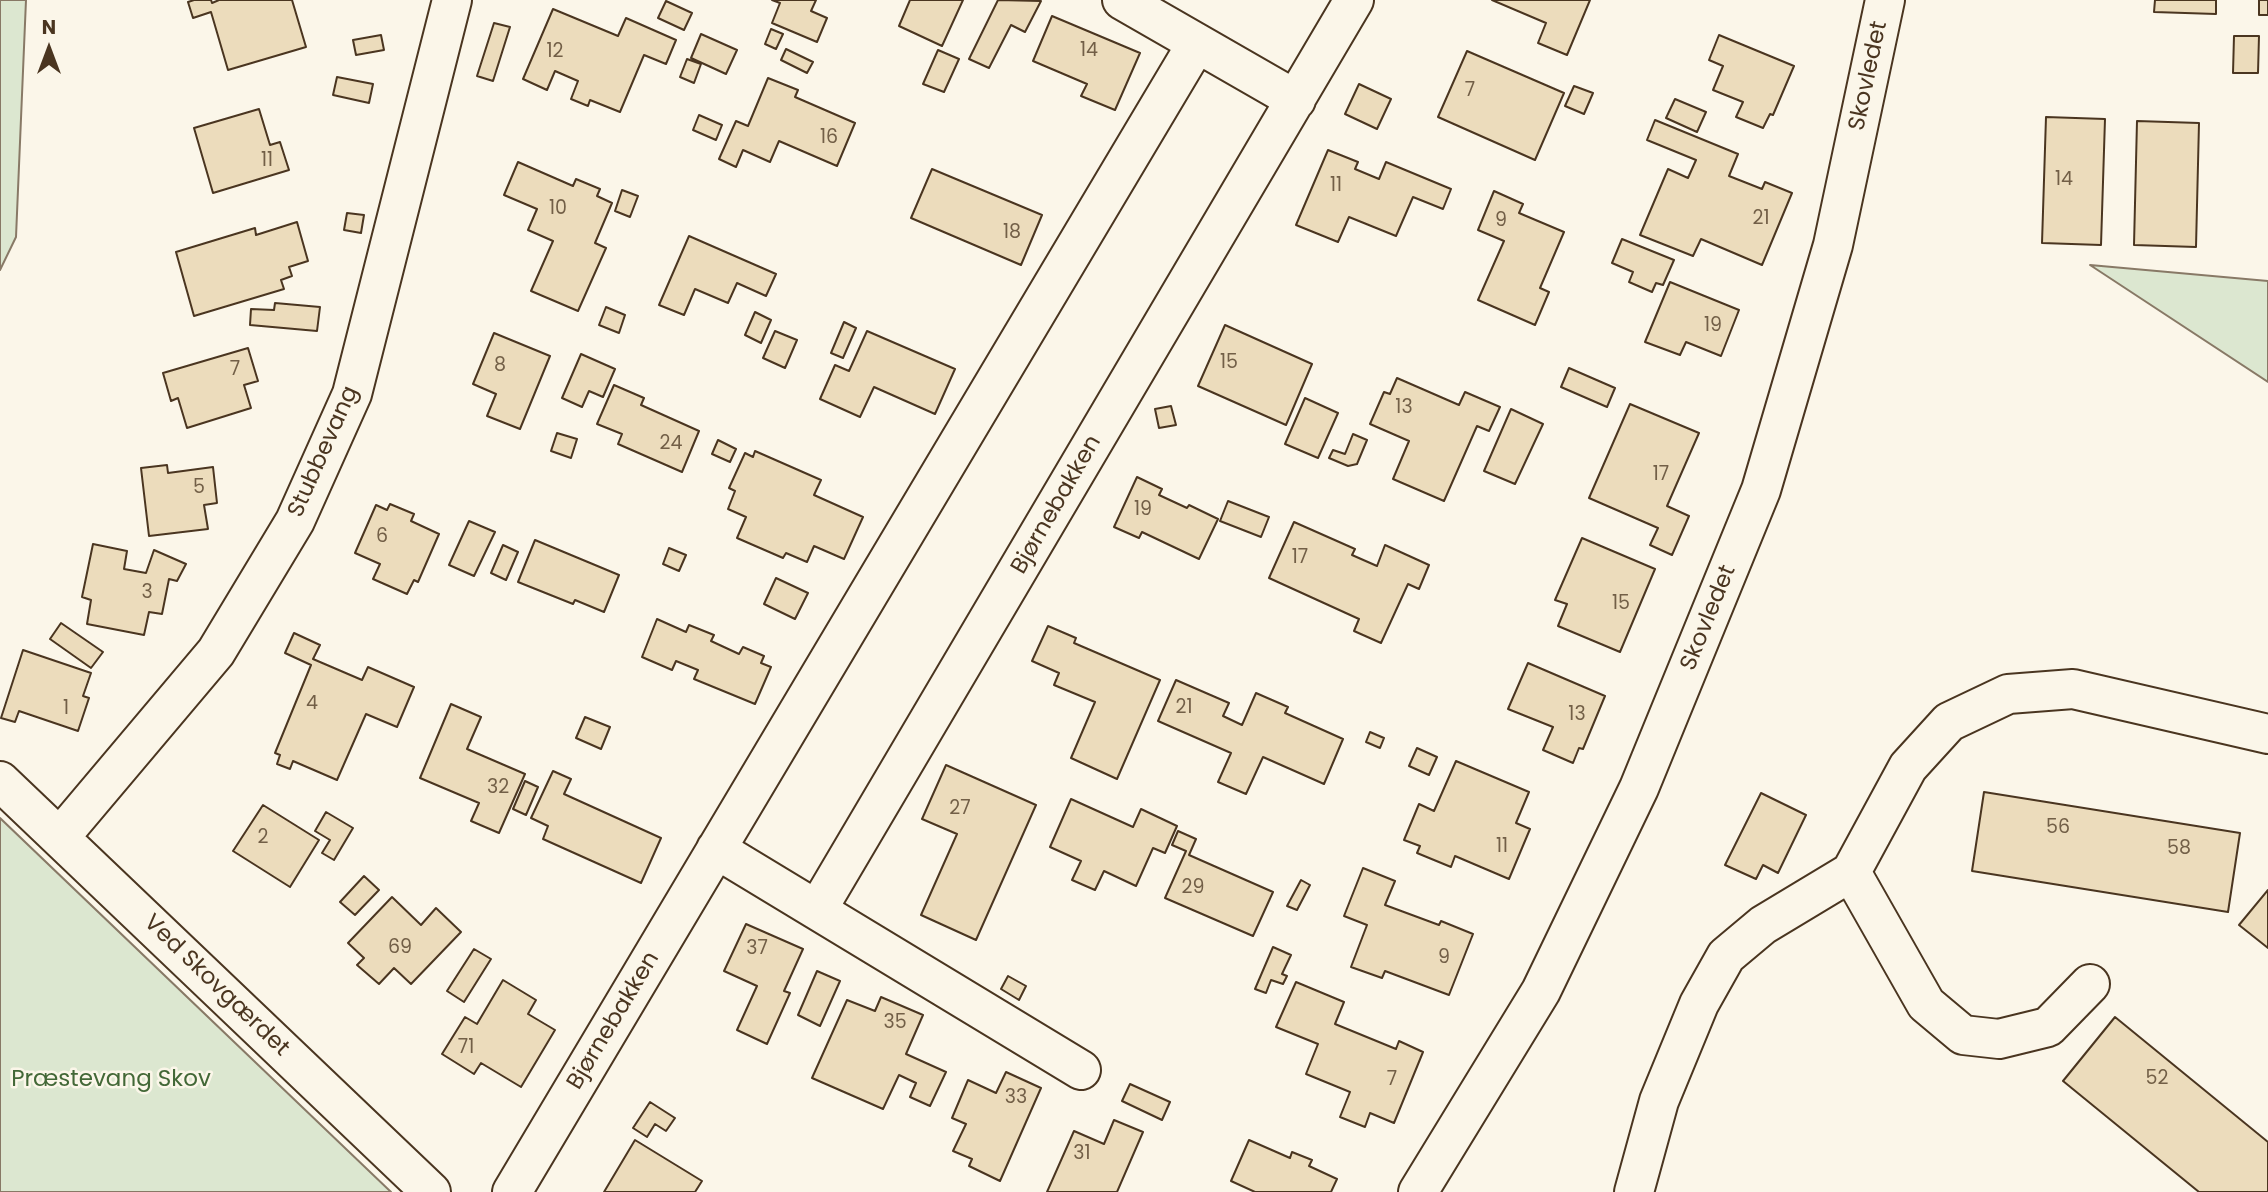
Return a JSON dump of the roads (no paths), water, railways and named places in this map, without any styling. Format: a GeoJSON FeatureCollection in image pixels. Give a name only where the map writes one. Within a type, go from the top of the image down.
{"type":"FeatureCollection","features":[{"type":"Feature","properties":{"kind":"street","name":"Stubbevang"},"geometry":{"type":"LineString","coordinates":[[60,837],[216,652],[295,521],[352,394],[452,0]]}},
{"type":"Feature","properties":{"kind":"street"},"geometry":{"type":"LineString","coordinates":[[1122,0],[1297,100]]}},
{"type":"Feature","properties":{"kind":"street","name":"Bjørnebakken"},"geometry":{"type":"LineString","coordinates":[[817,910],[1354,0]]}},
{"type":"Feature","properties":{"kind":"street","name":"Skovledet"},"geometry":{"type":"LineString","coordinates":[[1418,1192],[1541,991],[1639,788],[1761,490],[1833,246],[1885,0]]}},
{"type":"Feature","properties":{"kind":"street","name":"Bjørnebakken"},"geometry":{"type":"LineString","coordinates":[[512,1192],[1197,43]]}},
{"type":"Feature","properties":{"kind":"street"},"geometry":{"type":"LineString","coordinates":[[1634,1192],[1659,1101],[1699,1004],[1726,956],[1763,925],[1851,872],[1908,767],[1949,722],[2008,694],[2073,689],[2268,734]]}},
{"type":"Feature","properties":{"kind":"street","name":"Ved Skovgærdet"},"geometry":{"type":"LineString","coordinates":[[0,781],[431,1192]]}},
{"type":"Feature","properties":{"kind":"street"},"geometry":{"type":"LineString","coordinates":[[716,849],[1081,1070]]}},
{"type":"Feature","properties":{"kind":"street"},"geometry":{"type":"LineString","coordinates":[[1851,872],[1926,1004],[1963,1035],[2000,1039],[2048,1027],[2090,984]]}},
{"type":"Feature","properties":{"kind":"park label","name":"Præstevang Skov"},"geometry":{"type":"Point","coordinates":[111,1080]}}]}
